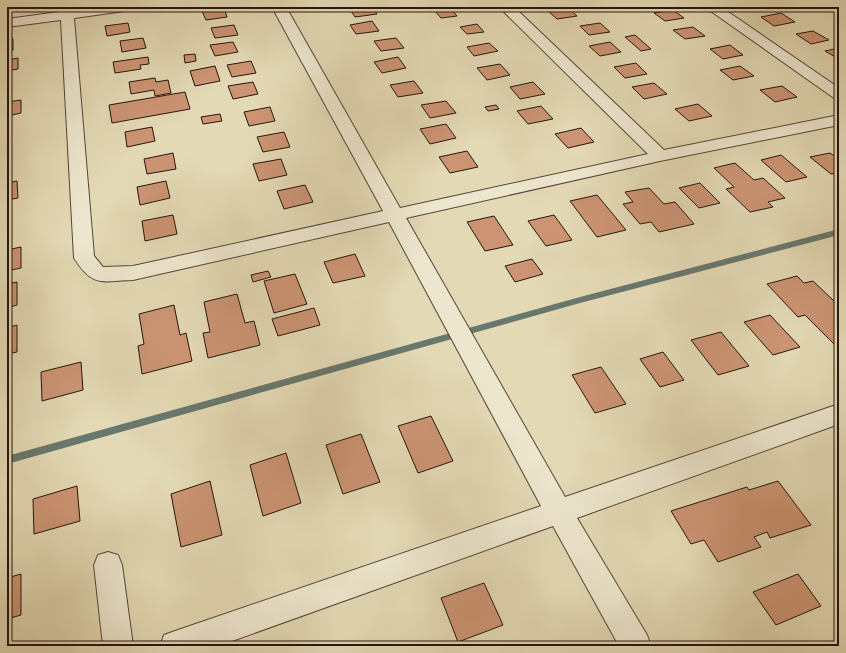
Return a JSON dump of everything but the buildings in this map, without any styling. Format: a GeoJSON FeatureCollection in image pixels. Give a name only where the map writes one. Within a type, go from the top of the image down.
{"type":"FeatureCollection","features":[{"type":"Feature","properties":{"kind":"street"},"geometry":{"type":"LineString","coordinates":[[7,24],[57,13],[125,7]]}},
{"type":"Feature","properties":{"kind":"street"},"geometry":{"type":"LineString","coordinates":[[278,7],[559,512],[636,646]]}},
{"type":"Feature","properties":{"kind":"street"},"geometry":{"type":"LineString","coordinates":[[506,7],[660,156]]}},
{"type":"Feature","properties":{"kind":"street"},"geometry":{"type":"LineString","coordinates":[[712,7],[839,95]]}},
{"type":"Feature","properties":{"kind":"street"},"geometry":{"type":"LineString","coordinates":[[57,13],[84,258],[98,274],[132,273],[660,156],[839,120]]}},
{"type":"Feature","properties":{"kind":"street"},"geometry":{"type":"LineString","coordinates":[[176,646],[839,414]]}},
{"type":"Feature","properties":{"kind":"street"},"geometry":{"type":"LineString","coordinates":[[108,565],[118,646]]}},
{"type":"Feature","properties":{"kind":"waterway"},"geometry":{"type":"LineString","coordinates":[[7,460],[580,300],[839,232]]}}]}
